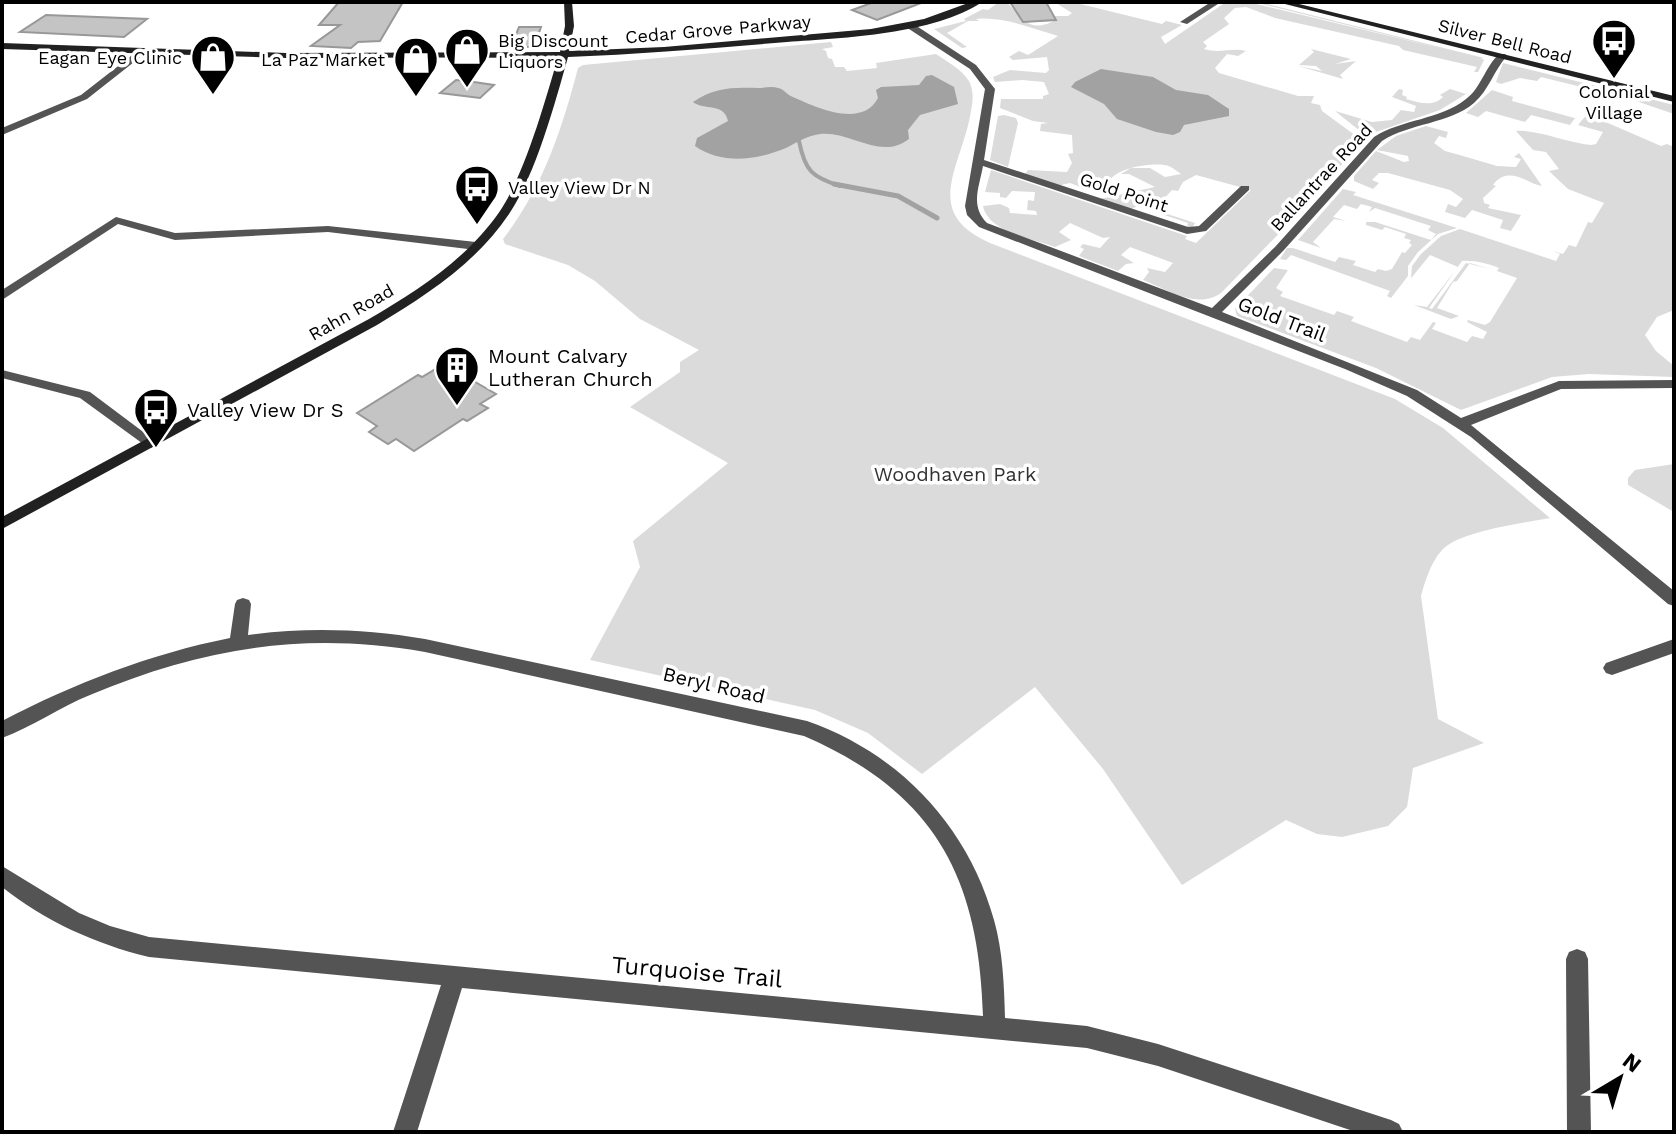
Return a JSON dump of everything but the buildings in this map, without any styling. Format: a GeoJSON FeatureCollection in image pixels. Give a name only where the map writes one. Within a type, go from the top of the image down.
{"type":"FeatureCollection","features":[{"type":"Feature","properties":{"kind":"street","name":"Rahn Road"},"geometry":{"type":"LineString","coordinates":[[2,524],[385,315],[431,284],[476,246],[503,215],[519,186],[563,57],[570,22],[568,2]]}},
{"type":"Feature","properties":{"kind":"street","name":"Cedar Grove Parkway"},"geometry":{"type":"LineString","coordinates":[[909,25],[958,2]]}},
{"type":"Feature","properties":{"kind":"street","name":"Cedar Grove Parkway"},"geometry":{"type":"LineString","coordinates":[[2,46],[352,58],[563,57],[671,50],[909,25],[944,18],[978,2]]}},
{"type":"Feature","properties":{"kind":"street"},"geometry":{"type":"LineString","coordinates":[[1184,22],[1217,2]]}},
{"type":"Feature","properties":{"kind":"street","name":"Silver Bell Road"},"geometry":{"type":"LineString","coordinates":[[1281,2],[1674,99]]}},
{"type":"Feature","properties":{"kind":"street","name":"Gold Trail"},"geometry":{"type":"LineString","coordinates":[[909,25],[978,66],[991,93],[971,210],[983,225],[1395,385],[1462,423],[1674,600]]}},
{"type":"Feature","properties":{"kind":"street"},"geometry":{"type":"LineString","coordinates":[[2,132],[84,97],[143,51]]}},
{"type":"Feature","properties":{"kind":"street","name":"Ballantrae Road"},"geometry":{"type":"LineString","coordinates":[[1213,314],[1279,249],[1378,139],[1399,128],[1447,114],[1467,103],[1479,93],[1489,70],[1502,56]]}},
{"type":"Feature","properties":{"kind":"street","name":"Gold Point"},"geometry":{"type":"LineString","coordinates":[[980,162],[1187,231],[1202,229],[1245,188]]}},
{"type":"Feature","properties":{"kind":"street"},"geometry":{"type":"LineString","coordinates":[[2,296],[116,220],[175,237],[328,229],[476,246]]}},
{"type":"Feature","properties":{"kind":"street"},"geometry":{"type":"LineString","coordinates":[[2,374],[85,395],[151,443]]}},
{"type":"Feature","properties":{"kind":"street"},"geometry":{"type":"LineString","coordinates":[[1462,423],[1541,389],[1559,385],[1674,384]]}},
{"type":"Feature","properties":{"kind":"street"},"geometry":{"type":"LineString","coordinates":[[238,644],[243,604]]}},
{"type":"Feature","properties":{"kind":"street","name":"Beryl Road"},"geometry":{"type":"LineString","coordinates":[[2,730],[117,676],[188,654],[238,644],[323,635],[414,642],[793,726],[837,741],[900,783],[935,820],[961,862],[980,905],[993,980],[994,1026]]}},
{"type":"Feature","properties":{"kind":"street"},"geometry":{"type":"LineString","coordinates":[[1612,668],[1674,646]]}},
{"type":"Feature","properties":{"kind":"street","name":"Turquoise Trail"},"geometry":{"type":"LineString","coordinates":[[2,875],[68,917],[126,943],[215,955],[1087,1037],[1122,1045],[1391,1132]]}},
{"type":"Feature","properties":{"kind":"street"},"geometry":{"type":"LineString","coordinates":[[1577,959],[1579,1132]]}},
{"type":"Feature","properties":{"kind":"street"},"geometry":{"type":"LineString","coordinates":[[405,1132],[455,976]]}},
{"type":"Feature","properties":{"kind":"green space"},"geometry":{"type":"Polygon","coordinates":[[[999,2],[1007,2],[1022,19],[1033,25],[1047,24],[1056,20],[1054,16],[1068,16],[1072,13],[1056,3],[1072,2],[1162,24],[1166,21],[1182,25],[1161,37],[1165,44],[1226,2],[1248,2],[1456,52],[1254,2],[1259,2],[1484,58],[1481,58],[1484,60],[1478,72],[1474,72],[1477,67],[1275,18],[1246,7],[1235,8],[1224,18],[1229,24],[1203,42],[1207,46],[1204,49],[1246,51],[1238,56],[1227,54],[1215,68],[1219,73],[1298,96],[1314,96],[1311,103],[1320,105],[1322,111],[1363,141],[1222,292],[1213,297],[1193,299],[1143,280],[1149,272],[1147,268],[1165,272],[1173,263],[1130,247],[1121,255],[1134,263],[1126,264],[1118,271],[1079,256],[1084,249],[1080,247],[1083,244],[1100,248],[1110,237],[1103,238],[1070,223],[1059,232],[1071,240],[1055,247],[1002,228],[987,215],[983,206],[1000,204],[1009,208],[1010,213],[1037,215],[1036,211],[1027,210],[1028,200],[1034,201],[1035,192],[1012,191],[1006,198],[1000,197],[1000,193],[985,192],[991,170],[1187,236],[1185,239],[1196,243],[1251,190],[1196,175],[1183,182],[1178,191],[1172,190],[1157,206],[1153,206],[1155,210],[1195,223],[1192,228],[1187,227],[1188,223],[1138,206],[1131,209],[1100,199],[1155,187],[1129,174],[1121,174],[1131,168],[1110,180],[1120,193],[1102,196],[1110,189],[1091,182],[1083,188],[1070,183],[1057,186],[1025,174],[1028,170],[1067,172],[1072,163],[1068,154],[1073,153],[1072,135],[1040,131],[1041,124],[1048,123],[1033,121],[1000,108],[1001,99],[1043,99],[1049,94],[1044,82],[995,82],[993,77],[1010,70],[1046,73],[1049,70],[1047,57],[1013,60],[1009,57],[1019,51],[1028,55],[1058,36],[1006,21],[976,19],[979,21],[968,21],[947,33],[967,47],[962,48],[934,29],[966,21],[964,19],[999,2]],[[1166,165],[1131,168],[1150,168],[1165,177],[1181,174],[1166,165]]]}},
{"type":"Feature","properties":{"kind":"green space","name":"Woodhaven Park"},"geometry":{"type":"Polygon","coordinates":[[[831,42],[833,47],[822,49],[835,67],[844,67],[847,71],[877,68],[876,63],[936,54],[969,81],[972,107],[951,186],[951,202],[956,217],[969,231],[990,243],[1395,399],[1443,428],[1550,518],[1462,538],[1442,550],[1432,566],[1421,596],[1438,719],[1484,743],[1413,768],[1407,807],[1388,826],[1342,837],[1317,834],[1286,820],[1182,885],[1103,769],[1035,687],[922,774],[868,733],[815,710],[590,660],[640,567],[633,541],[728,463],[630,407],[680,372],[680,362],[699,350],[640,319],[595,281],[568,265],[505,244],[503,239],[540,179],[565,114],[578,68],[583,65],[831,42]]]}},
{"type":"Feature","properties":{"kind":"green space"},"geometry":{"type":"Polygon","coordinates":[[[1311,49],[1351,59],[1335,64],[1356,61],[1340,75],[1343,79],[1298,66],[1322,71],[1316,66],[1299,65],[1314,52],[1311,49]]]}},
{"type":"Feature","properties":{"kind":"green space"},"geometry":{"type":"Polygon","coordinates":[[[1503,63],[1674,105],[1674,114],[1630,99],[1541,77],[1537,81],[1520,78],[1501,84],[1496,82],[1503,63]]]}},
{"type":"Feature","properties":{"kind":"green space"},"geometry":{"type":"Polygon","coordinates":[[[1399,89],[1403,90],[1402,95],[1406,99],[1426,103],[1439,100],[1443,97],[1440,95],[1450,89],[1466,94],[1440,110],[1373,133],[1360,131],[1335,111],[1372,122],[1392,120],[1401,110],[1414,112],[1416,106],[1392,97],[1399,89]]]}},
{"type":"Feature","properties":{"kind":"green space"},"geometry":{"type":"Polygon","coordinates":[[[1492,90],[1513,97],[1512,101],[1575,118],[1570,125],[1531,115],[1525,122],[1486,111],[1478,117],[1466,113],[1492,90]]]}},
{"type":"Feature","properties":{"kind":"green space"},"geometry":{"type":"Polygon","coordinates":[[[998,116],[1016,118],[1018,123],[1008,167],[990,160],[998,116]]]}},
{"type":"Feature","properties":{"kind":"green space"},"geometry":{"type":"Polygon","coordinates":[[[1586,116],[1592,118],[1589,122],[1592,123],[1595,118],[1661,146],[1667,144],[1674,147],[1674,310],[1657,317],[1645,335],[1656,351],[1674,366],[1674,377],[1589,374],[1552,377],[1461,410],[1376,368],[1237,316],[1235,309],[1274,268],[1288,270],[1276,288],[1283,292],[1280,296],[1334,315],[1337,311],[1354,317],[1351,321],[1407,342],[1411,337],[1420,340],[1433,322],[1436,323],[1432,329],[1467,342],[1472,336],[1483,339],[1487,332],[1468,320],[1485,325],[1490,322],[1517,278],[1497,271],[1499,268],[1471,261],[1462,261],[1458,267],[1430,255],[1394,299],[1411,278],[1412,266],[1441,236],[1460,229],[1556,261],[1560,254],[1553,251],[1563,254],[1569,245],[1576,247],[1588,222],[1592,223],[1604,203],[1568,189],[1549,171],[1559,169],[1546,152],[1533,150],[1516,131],[1596,144],[1603,132],[1578,125],[1586,116]]]}},
{"type":"Feature","properties":{"kind":"green space"},"geometry":{"type":"Polygon","coordinates":[[[1426,126],[1448,132],[1446,138],[1439,136],[1434,143],[1445,151],[1497,166],[1516,167],[1521,159],[1514,157],[1519,153],[1542,186],[1518,177],[1505,176],[1483,198],[1484,203],[1490,205],[1488,208],[1521,215],[1511,231],[1500,228],[1503,220],[1472,210],[1465,218],[1445,212],[1448,204],[1456,207],[1463,199],[1450,190],[1388,173],[1379,173],[1372,180],[1379,183],[1373,189],[1354,181],[1354,176],[1376,151],[1404,162],[1409,161],[1408,156],[1377,150],[1396,136],[1426,126]]]}},
{"type":"Feature","properties":{"kind":"green space"},"geometry":{"type":"Polygon","coordinates":[[[1343,189],[1356,192],[1353,195],[1457,228],[1438,234],[1418,252],[1408,266],[1408,276],[1391,298],[1387,296],[1390,291],[1291,255],[1286,260],[1280,259],[1287,248],[1293,248],[1335,262],[1339,257],[1356,261],[1353,265],[1375,272],[1378,269],[1386,271],[1392,269],[1402,252],[1405,253],[1412,245],[1409,243],[1411,240],[1404,238],[1406,234],[1385,227],[1382,230],[1366,225],[1366,222],[1375,222],[1431,240],[1436,234],[1428,230],[1431,226],[1375,208],[1369,212],[1372,207],[1361,204],[1357,209],[1344,205],[1333,217],[1346,221],[1334,219],[1313,242],[1321,248],[1298,240],[1343,189]]]}},
{"type":"Feature","properties":{"kind":"green space"},"geometry":{"type":"Polygon","coordinates":[[[1466,263],[1469,264],[1437,308],[1459,316],[1451,319],[1414,305],[1427,307],[1456,270],[1429,308],[1432,309],[1466,263]]]}},
{"type":"Feature","properties":{"kind":"green space"},"geometry":{"type":"Polygon","coordinates":[[[1674,464],[1674,512],[1628,485],[1628,478],[1635,470],[1674,464]]]}},
{"type":"Feature","properties":{"kind":"shaded area"},"geometry":{"type":"Polygon","coordinates":[[[1101,69],[1153,77],[1176,90],[1208,95],[1229,109],[1229,116],[1184,125],[1180,132],[1173,135],[1117,119],[1104,104],[1071,87],[1101,69]]]}},
{"type":"Feature","properties":{"kind":"shaded area"},"geometry":{"type":"Polygon","coordinates":[[[932,75],[954,87],[958,104],[920,115],[908,130],[909,139],[898,145],[877,146],[832,134],[820,134],[775,152],[740,159],[717,156],[695,146],[697,138],[728,121],[722,111],[693,102],[717,91],[776,87],[813,106],[850,114],[871,107],[878,98],[876,90],[881,87],[919,85],[926,76],[932,75]]]}},
{"type":"Feature","properties":{"kind":"waterway"},"geometry":{"type":"LineString","coordinates":[[799,141],[811,171],[836,184]]}},
{"type":"Feature","properties":{"kind":"waterway"},"geometry":{"type":"LineString","coordinates":[[836,184],[898,196],[937,218]]}},
{"type":"Feature","properties":{"kind":"waterway"},"geometry":{"type":"LineString","coordinates":[[836,184],[840,186]]}},
{"type":"Feature","properties":{"kind":"place","name":"Colonial Village"},"geometry":{"type":"Point","coordinates":[1614,80]}},
{"type":"Feature","properties":{"kind":"place","name":"Big Discount Liquors"},"geometry":{"type":"Point","coordinates":[467,89]}},
{"type":"Feature","properties":{"kind":"place","name":"Eagan Eye Clinic"},"geometry":{"type":"Point","coordinates":[213,96]}},
{"type":"Feature","properties":{"kind":"place","name":"La Paz Market"},"geometry":{"type":"Point","coordinates":[416,98]}},
{"type":"Feature","properties":{"kind":"place","name":"Valley View Dr N"},"geometry":{"type":"Point","coordinates":[477,226]}},
{"type":"Feature","properties":{"kind":"place","name":"Mount Calvary Lutheran Church"},"geometry":{"type":"Point","coordinates":[457,407]}},
{"type":"Feature","properties":{"kind":"place","name":"Valley View Dr S"},"geometry":{"type":"Point","coordinates":[156,449]}}]}
